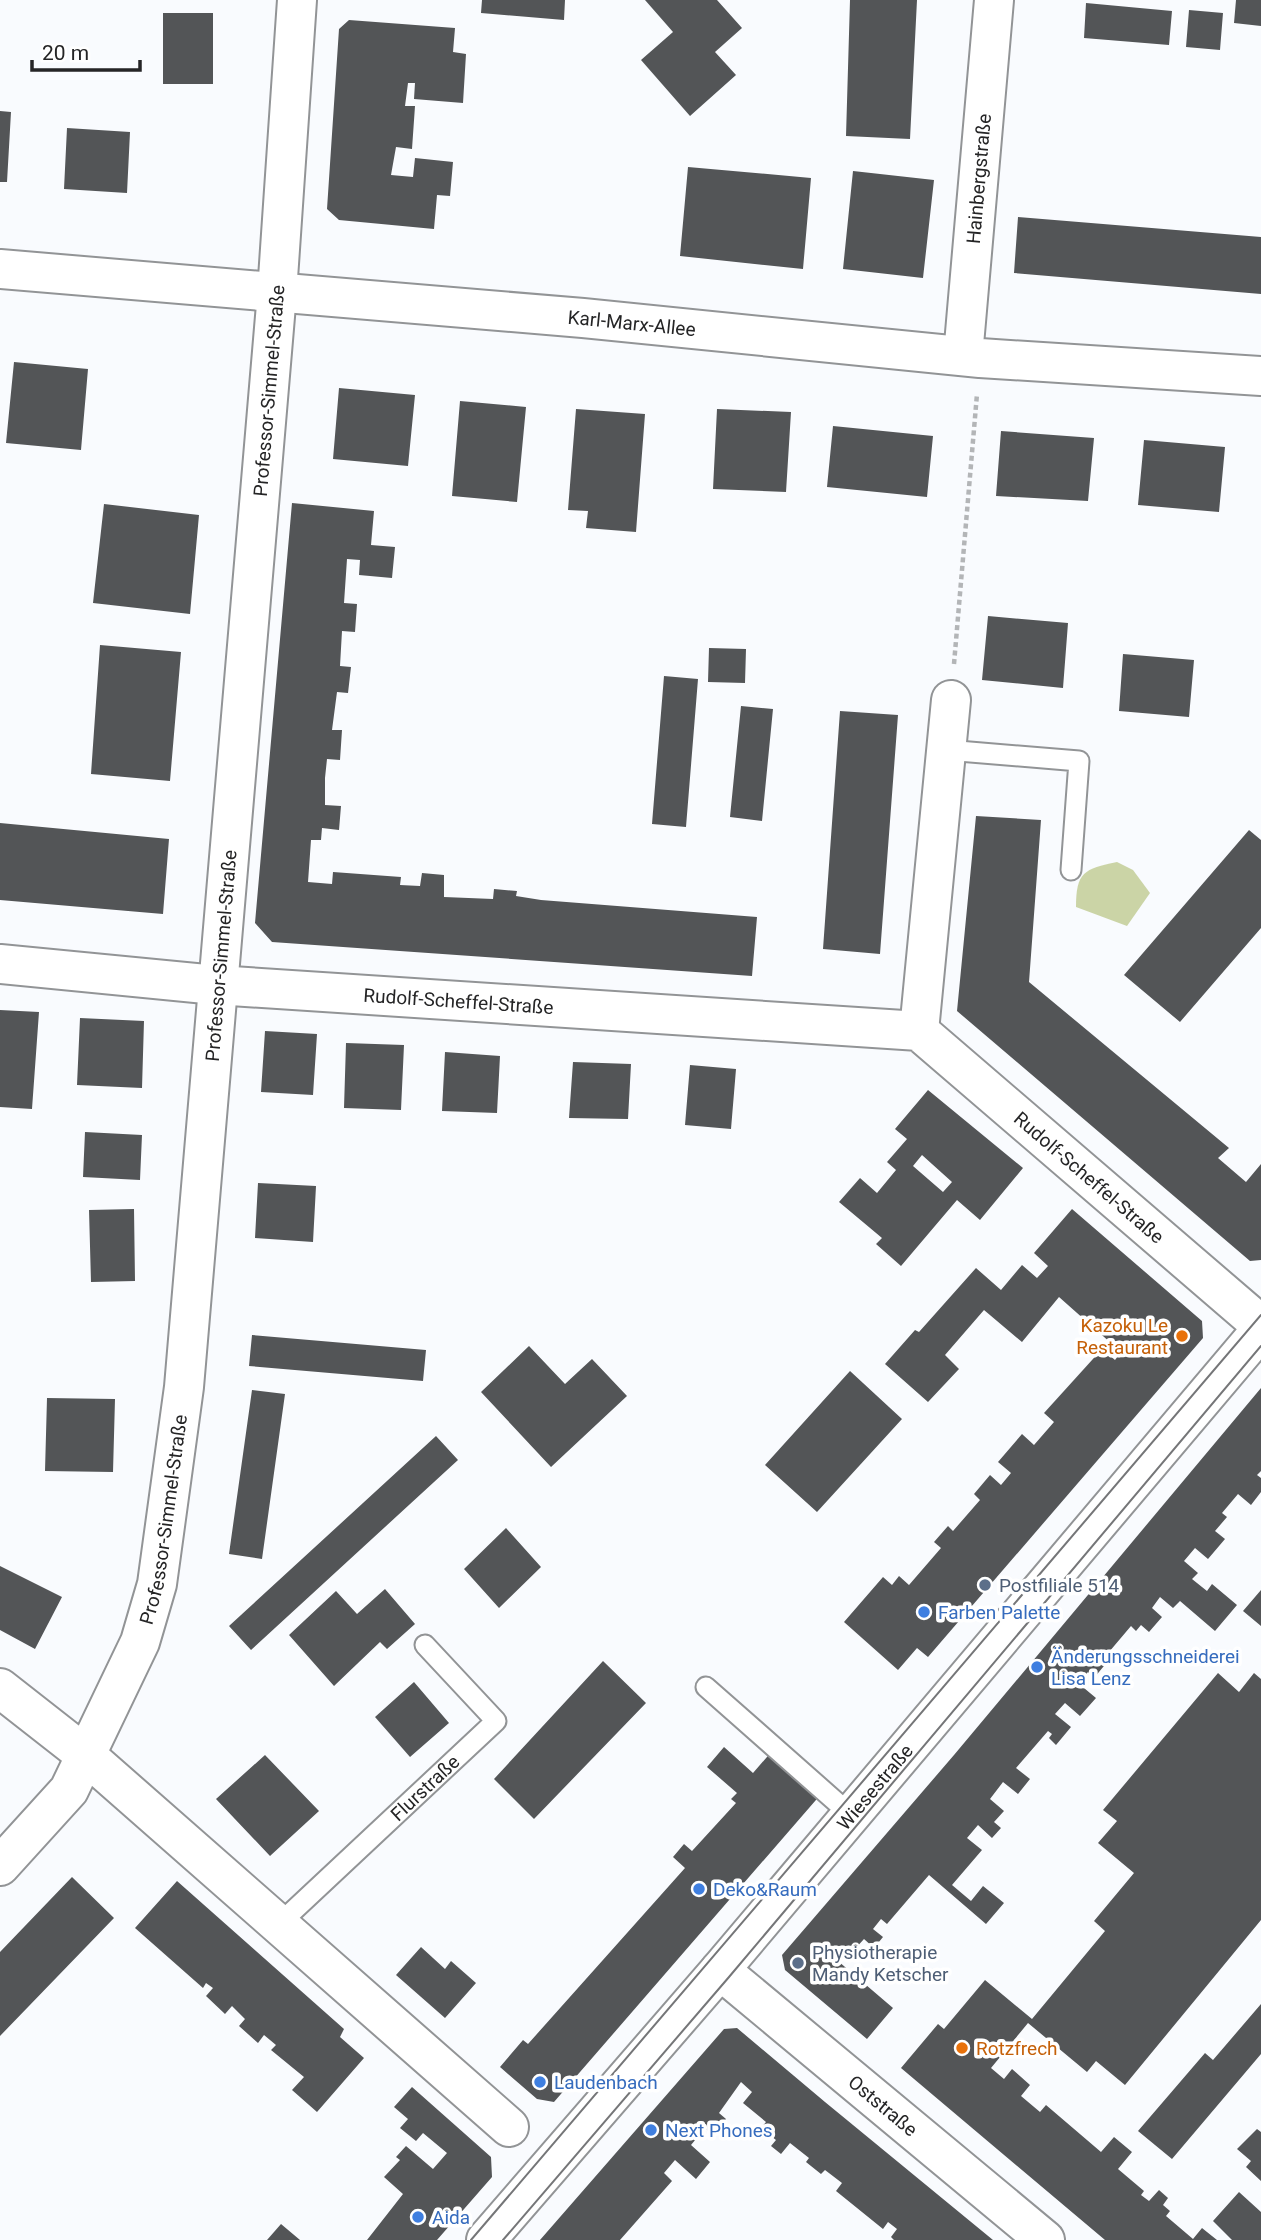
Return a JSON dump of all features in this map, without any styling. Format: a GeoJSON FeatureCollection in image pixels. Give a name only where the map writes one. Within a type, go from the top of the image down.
{"type":"FeatureCollection","features":[{"type":"Feature","properties":{"kind":"street","name":"Professor-Simmel-Straße"},"geometry":{"type":"LineString","coordinates":[[0,1866],[69,1790],[88,1756],[140,1642],[157,1584],[184,1387],[216,985],[277,293],[297,0]]}},
{"type":"Feature","properties":{"kind":"street","name":"Hainbergstraße"},"geometry":{"type":"LineString","coordinates":[[972,357],[994,0]]}},
{"type":"Feature","properties":{"kind":"street","name":"Karl-Marx-Allee"},"geometry":{"type":"LineString","coordinates":[[0,270],[583,318],[972,357],[1261,376]]}},
{"type":"Feature","properties":{"kind":"street"},"geometry":{"type":"LineString","coordinates":[[919,1031],[951,700]]}},
{"type":"Feature","properties":{"kind":"street","name":"Rudolf-Scheffel-Straße"},"geometry":{"type":"LineString","coordinates":[[0,964],[216,985],[919,1031],[1261,1325]]}},
{"type":"Feature","properties":{"kind":"street","name":"Wiesestraße"},"geometry":{"type":"LineString","coordinates":[[486,2240],[720,1969],[1261,1330]]}},
{"type":"Feature","properties":{"kind":"street"},"geometry":{"type":"LineString","coordinates":[[0,1688],[88,1756],[509,2127]]}},
{"type":"Feature","properties":{"kind":"street","name":"Oststraße"},"geometry":{"type":"LineString","coordinates":[[720,1969],[1045,2240]]}},
{"type":"Feature","properties":{"kind":"lane"},"geometry":{"type":"LineString","coordinates":[[946,750],[1079,761],[1070,870]]}},
{"type":"Feature","properties":{"kind":"lane","name":"Flurstraße"},"geometry":{"type":"LineString","coordinates":[[278,1924],[496,1721],[425,1645]]}},
{"type":"Feature","properties":{"kind":"lane"},"geometry":{"type":"LineString","coordinates":[[706,1686],[851,1815]]}},
{"type":"Feature","properties":{"kind":"path"},"geometry":{"type":"LineString","coordinates":[[951,700],[972,357]]}},
{"type":"Feature","properties":{"kind":"green space"},"geometry":{"type":"Polygon","coordinates":[[[1117,862],[1133,870],[1150,893],[1127,926],[1076,907],[1078,886],[1084,874],[1097,867],[1117,862]]]}},
{"type":"Feature","properties":{"kind":"building"},"geometry":{"type":"Polygon","coordinates":[[[482,0],[565,0],[564,20],[481,13],[482,0]]]}},
{"type":"Feature","properties":{"kind":"building"},"geometry":{"type":"Polygon","coordinates":[[[645,0],[717,0],[742,28],[715,52],[736,75],[690,116],[641,60],[673,32],[645,0]]]}},
{"type":"Feature","properties":{"kind":"building"},"geometry":{"type":"Polygon","coordinates":[[[850,0],[917,0],[910,139],[846,136],[850,0]]]}},
{"type":"Feature","properties":{"kind":"building"},"geometry":{"type":"Polygon","coordinates":[[[1236,0],[1261,0],[1261,26],[1234,23],[1236,0]]]}},
{"type":"Feature","properties":{"kind":"building"},"geometry":{"type":"Polygon","coordinates":[[[1086,3],[1172,11],[1169,45],[1084,38],[1086,3]]]}},
{"type":"Feature","properties":{"kind":"building"},"geometry":{"type":"Polygon","coordinates":[[[1189,10],[1223,13],[1220,50],[1186,47],[1189,10]]]}},
{"type":"Feature","properties":{"kind":"building"},"geometry":{"type":"Polygon","coordinates":[[[163,13],[213,13],[213,84],[163,84],[163,13]]]}},
{"type":"Feature","properties":{"kind":"building"},"geometry":{"type":"Polygon","coordinates":[[[349,20],[455,28],[453,52],[466,54],[463,103],[414,99],[415,83],[408,83],[405,106],[415,106],[412,149],[396,147],[391,175],[413,177],[415,158],[453,162],[450,196],[437,195],[434,229],[339,220],[327,209],[339,29],[349,20]]]}},
{"type":"Feature","properties":{"kind":"building"},"geometry":{"type":"Polygon","coordinates":[[[0,111],[11,112],[7,182],[0,182],[0,111]]]}},
{"type":"Feature","properties":{"kind":"building"},"geometry":{"type":"Polygon","coordinates":[[[67,128],[130,132],[127,193],[64,189],[67,128]]]}},
{"type":"Feature","properties":{"kind":"building"},"geometry":{"type":"Polygon","coordinates":[[[688,167],[811,178],[803,269],[680,256],[688,167]]]}},
{"type":"Feature","properties":{"kind":"building"},"geometry":{"type":"Polygon","coordinates":[[[853,171],[934,180],[923,278],[843,269],[853,171]]]}},
{"type":"Feature","properties":{"kind":"building"},"geometry":{"type":"Polygon","coordinates":[[[1018,217],[1261,237],[1261,294],[1014,273],[1018,217]]]}},
{"type":"Feature","properties":{"kind":"building"},"geometry":{"type":"Polygon","coordinates":[[[14,362],[88,369],[81,450],[6,443],[14,362]]]}},
{"type":"Feature","properties":{"kind":"building"},"geometry":{"type":"Polygon","coordinates":[[[339,388],[415,395],[408,466],[333,459],[339,388]]]}},
{"type":"Feature","properties":{"kind":"building"},"geometry":{"type":"Polygon","coordinates":[[[460,401],[526,407],[517,502],[452,496],[460,401]]]}},
{"type":"Feature","properties":{"kind":"building"},"geometry":{"type":"Polygon","coordinates":[[[576,409],[645,414],[636,532],[586,528],[588,511],[568,510],[576,409]]]}},
{"type":"Feature","properties":{"kind":"building"},"geometry":{"type":"Polygon","coordinates":[[[717,409],[791,412],[786,492],[713,489],[717,409]]]}},
{"type":"Feature","properties":{"kind":"building"},"geometry":{"type":"Polygon","coordinates":[[[833,426],[933,436],[927,497],[827,487],[833,426]]]}},
{"type":"Feature","properties":{"kind":"building"},"geometry":{"type":"Polygon","coordinates":[[[1001,431],[1094,438],[1088,501],[996,496],[1001,431]]]}},
{"type":"Feature","properties":{"kind":"building"},"geometry":{"type":"Polygon","coordinates":[[[1144,440],[1225,447],[1219,512],[1138,505],[1144,440]]]}},
{"type":"Feature","properties":{"kind":"building"},"geometry":{"type":"Polygon","coordinates":[[[292,503],[374,511],[371,545],[395,547],[392,578],[359,575],[360,560],[347,559],[344,603],[357,604],[355,632],[342,631],[340,666],[351,667],[348,693],[337,692],[332,730],[342,730],[340,760],[327,759],[325,778],[325,805],[341,806],[339,830],[322,828],[321,840],[311,840],[308,882],[332,884],[333,872],[401,877],[400,885],[420,886],[422,873],[444,875],[444,897],[493,899],[494,889],[517,891],[516,896],[541,900],[757,917],[752,976],[272,942],[255,923],[292,503]]]}},
{"type":"Feature","properties":{"kind":"building"},"geometry":{"type":"Polygon","coordinates":[[[104,504],[199,515],[190,614],[93,603],[104,504]]]}},
{"type":"Feature","properties":{"kind":"building"},"geometry":{"type":"Polygon","coordinates":[[[988,616],[1068,623],[1063,688],[982,680],[988,616]]]}},
{"type":"Feature","properties":{"kind":"building"},"geometry":{"type":"Polygon","coordinates":[[[100,645],[181,652],[170,781],[91,774],[100,645]]]}},
{"type":"Feature","properties":{"kind":"building"},"geometry":{"type":"Polygon","coordinates":[[[709,648],[746,649],[745,683],[708,682],[709,648]]]}},
{"type":"Feature","properties":{"kind":"building"},"geometry":{"type":"Polygon","coordinates":[[[1123,654],[1194,660],[1189,717],[1119,711],[1123,654]]]}},
{"type":"Feature","properties":{"kind":"building"},"geometry":{"type":"Polygon","coordinates":[[[664,676],[698,679],[686,827],[652,824],[664,676]]]}},
{"type":"Feature","properties":{"kind":"building"},"geometry":{"type":"Polygon","coordinates":[[[741,706],[773,709],[762,821],[730,817],[741,706]]]}},
{"type":"Feature","properties":{"kind":"building"},"geometry":{"type":"Polygon","coordinates":[[[840,711],[898,715],[880,954],[823,949],[840,711]]]}},
{"type":"Feature","properties":{"kind":"building"},"geometry":{"type":"Polygon","coordinates":[[[976,816],[1041,820],[1029,982],[1229,1148],[1218,1158],[1246,1182],[1261,1164],[1261,1260],[1250,1261],[957,1011],[976,816]]]}},
{"type":"Feature","properties":{"kind":"building"},"geometry":{"type":"Polygon","coordinates":[[[0,823],[169,839],[163,914],[0,900],[0,823]]]}},
{"type":"Feature","properties":{"kind":"building"},"geometry":{"type":"Polygon","coordinates":[[[1249,830],[1261,840],[1261,928],[1180,1022],[1124,975],[1249,830]]]}},
{"type":"Feature","properties":{"kind":"building"},"geometry":{"type":"Polygon","coordinates":[[[0,1010],[39,1012],[32,1109],[0,1107],[0,1010]]]}},
{"type":"Feature","properties":{"kind":"building"},"geometry":{"type":"Polygon","coordinates":[[[80,1018],[144,1021],[142,1088],[77,1085],[80,1018]]]}},
{"type":"Feature","properties":{"kind":"building"},"geometry":{"type":"Polygon","coordinates":[[[265,1031],[317,1034],[313,1095],[261,1092],[265,1031]]]}},
{"type":"Feature","properties":{"kind":"building"},"geometry":{"type":"Polygon","coordinates":[[[346,1043],[404,1045],[401,1110],[344,1108],[346,1043]]]}},
{"type":"Feature","properties":{"kind":"building"},"geometry":{"type":"Polygon","coordinates":[[[445,1052],[500,1056],[497,1113],[442,1111],[445,1052]]]}},
{"type":"Feature","properties":{"kind":"building"},"geometry":{"type":"Polygon","coordinates":[[[573,1062],[631,1064],[628,1119],[569,1118],[573,1062]]]}},
{"type":"Feature","properties":{"kind":"building"},"geometry":{"type":"Polygon","coordinates":[[[690,1065],[736,1069],[731,1129],[685,1125],[690,1065]]]}},
{"type":"Feature","properties":{"kind":"building"},"geometry":{"type":"Polygon","coordinates":[[[928,1090],[1023,1168],[980,1220],[957,1200],[901,1266],[876,1244],[882,1238],[839,1202],[860,1178],[877,1193],[896,1170],[887,1162],[907,1139],[895,1129],[928,1090]],[[922,1155],[913,1166],[943,1192],[952,1182],[922,1155]]]}},
{"type":"Feature","properties":{"kind":"building"},"geometry":{"type":"Polygon","coordinates":[[[85,1132],[142,1135],[140,1180],[83,1177],[85,1132]]]}},
{"type":"Feature","properties":{"kind":"building"},"geometry":{"type":"Polygon","coordinates":[[[258,1183],[316,1186],[313,1242],[255,1238],[258,1183]]]}},
{"type":"Feature","properties":{"kind":"building"},"geometry":{"type":"Polygon","coordinates":[[[134,1209],[135,1281],[91,1282],[89,1210],[134,1209]]]}},
{"type":"Feature","properties":{"kind":"building"},"geometry":{"type":"Polygon","coordinates":[[[1072,1209],[1202,1321],[1203,1338],[928,1657],[917,1648],[898,1670],[844,1622],[883,1577],[892,1585],[899,1576],[909,1585],[941,1548],[934,1542],[948,1526],[953,1531],[980,1500],[974,1494],[990,1475],[1001,1485],[1011,1473],[998,1462],[1022,1434],[1034,1445],[1054,1422],[1044,1413],[1102,1349],[1115,1360],[1121,1352],[1059,1297],[1022,1342],[984,1310],[945,1355],[959,1369],[928,1402],[885,1364],[915,1330],[919,1332],[976,1268],[1001,1290],[1022,1265],[1037,1278],[1048,1266],[1034,1253],[1072,1209]]]}},
{"type":"Feature","properties":{"kind":"building"},"geometry":{"type":"Polygon","coordinates":[[[252,1335],[426,1350],[423,1381],[249,1366],[252,1335]]]}},
{"type":"Feature","properties":{"kind":"building"},"geometry":{"type":"Polygon","coordinates":[[[529,1346],[565,1384],[592,1359],[627,1396],[551,1467],[481,1392],[529,1346]]]}},
{"type":"Feature","properties":{"kind":"building"},"geometry":{"type":"Polygon","coordinates":[[[850,1371],[902,1419],[817,1512],[765,1465],[850,1371]]]}},
{"type":"Feature","properties":{"kind":"building"},"geometry":{"type":"Polygon","coordinates":[[[1261,1388],[1261,1471],[1257,1475],[1261,1478],[1261,1492],[1251,1505],[1238,1494],[1222,1513],[1227,1517],[1215,1531],[1225,1539],[1208,1559],[1195,1548],[1184,1561],[1198,1573],[1192,1579],[1207,1591],[1212,1584],[1237,1605],[1215,1631],[1180,1601],[1173,1608],[1160,1597],[1152,1608],[1162,1617],[1149,1632],[1141,1625],[1136,1631],[1131,1626],[1109,1652],[1113,1655],[1094,1678],[1088,1672],[1078,1683],[1096,1698],[1080,1716],[1065,1703],[1055,1714],[1071,1727],[1056,1745],[1049,1738],[1052,1734],[1048,1731],[1016,1768],[1030,1779],[1018,1794],[1003,1782],[990,1799],[1004,1811],[994,1822],[1001,1828],[992,1838],[978,1825],[967,1838],[982,1850],[952,1885],[971,1901],[983,1886],[1004,1903],[986,1924],[929,1875],[887,1924],[881,1919],[873,1929],[883,1937],[874,1948],[864,1939],[853,1951],[849,1948],[838,1961],[893,2008],[867,2039],[785,1970],[782,1955],[954,1755],[1261,1388]]]}},
{"type":"Feature","properties":{"kind":"building"},"geometry":{"type":"Polygon","coordinates":[[[252,1390],[285,1394],[262,1559],[229,1554],[252,1390]]]}},
{"type":"Feature","properties":{"kind":"building"},"geometry":{"type":"Polygon","coordinates":[[[47,1398],[115,1399],[113,1472],[45,1471],[47,1398]]]}},
{"type":"Feature","properties":{"kind":"building"},"geometry":{"type":"Polygon","coordinates":[[[436,1436],[458,1460],[251,1650],[229,1626],[436,1436]]]}},
{"type":"Feature","properties":{"kind":"building"},"geometry":{"type":"Polygon","coordinates":[[[506,1528],[541,1567],[499,1608],[464,1569],[506,1528]]]}},
{"type":"Feature","properties":{"kind":"building"},"geometry":{"type":"Polygon","coordinates":[[[0,1566],[62,1597],[35,1649],[0,1630],[0,1566]]]}},
{"type":"Feature","properties":{"kind":"building"},"geometry":{"type":"Polygon","coordinates":[[[385,1589],[415,1624],[387,1649],[380,1642],[334,1686],[289,1635],[336,1591],[357,1614],[385,1589]]]}},
{"type":"Feature","properties":{"kind":"building"},"geometry":{"type":"Polygon","coordinates":[[[1261,1590],[1261,1626],[1243,1611],[1261,1590]]]}},
{"type":"Feature","properties":{"kind":"building"},"geometry":{"type":"Polygon","coordinates":[[[603,1661],[646,1703],[534,1819],[494,1779],[603,1661]]]}},
{"type":"Feature","properties":{"kind":"building"},"geometry":{"type":"Polygon","coordinates":[[[1218,1673],[1239,1692],[1254,1673],[1261,1679],[1261,1920],[1125,2085],[1096,2061],[1087,2072],[1028,2023],[991,2068],[1004,2079],[1012,2069],[1030,2085],[1021,2096],[1040,2112],[1046,2105],[1101,2152],[1114,2137],[1132,2152],[1118,2169],[1144,2191],[1141,2195],[1149,2201],[1159,2190],[1168,2198],[1163,2205],[1170,2211],[1166,2216],[1193,2239],[1202,2228],[1217,2240],[1105,2240],[901,2068],[938,2024],[944,2029],[985,1980],[1032,2019],[1105,1931],[1094,1921],[1134,1873],[1098,1843],[1117,1821],[1103,1810],[1218,1673]]]}},
{"type":"Feature","properties":{"kind":"building"},"geometry":{"type":"Polygon","coordinates":[[[414,1682],[449,1723],[410,1757],[375,1717],[414,1682]]]}},
{"type":"Feature","properties":{"kind":"building"},"geometry":{"type":"Polygon","coordinates":[[[724,1747],[753,1773],[773,1750],[822,1793],[554,2102],[537,2099],[500,2067],[523,2040],[528,2044],[685,1868],[673,1857],[684,1844],[692,1851],[736,1803],[731,1799],[737,1793],[707,1767],[724,1747]]]}},
{"type":"Feature","properties":{"kind":"building"},"geometry":{"type":"Polygon","coordinates":[[[265,1755],[319,1811],[270,1856],[216,1799],[265,1755]]]}},
{"type":"Feature","properties":{"kind":"building"},"geometry":{"type":"Polygon","coordinates":[[[72,1877],[114,1918],[0,2036],[0,1952],[72,1877]]]}},
{"type":"Feature","properties":{"kind":"building"},"geometry":{"type":"Polygon","coordinates":[[[177,1881],[344,2029],[340,2037],[364,2058],[317,2112],[292,2090],[304,2077],[271,2050],[276,2045],[264,2035],[258,2043],[239,2026],[245,2019],[232,2006],[225,2014],[206,1996],[213,1988],[206,1983],[203,1988],[135,1928],[177,1881]]]}},
{"type":"Feature","properties":{"kind":"building"},"geometry":{"type":"Polygon","coordinates":[[[421,1947],[445,1969],[451,1961],[476,1983],[445,2018],[396,1975],[421,1947]]]}},
{"type":"Feature","properties":{"kind":"building"},"geometry":{"type":"Polygon","coordinates":[[[1261,2004],[1261,2054],[1172,2159],[1138,2131],[1205,2053],[1213,2060],[1261,2004]]]}},
{"type":"Feature","properties":{"kind":"building"},"geometry":{"type":"Polygon","coordinates":[[[737,2028],[993,2240],[894,2240],[891,2237],[897,2229],[888,2222],[883,2229],[836,2191],[842,2183],[825,2170],[821,2174],[806,2162],[809,2158],[790,2143],[781,2154],[771,2146],[776,2140],[761,2128],[766,2122],[743,2103],[752,2092],[741,2082],[719,2113],[726,2119],[712,2135],[705,2128],[691,2145],[710,2162],[696,2179],[675,2160],[664,2173],[672,2181],[620,2240],[540,2240],[724,2029],[737,2028]]]}},
{"type":"Feature","properties":{"kind":"building"},"geometry":{"type":"Polygon","coordinates":[[[412,2087],[491,2157],[492,2177],[437,2240],[367,2240],[403,2194],[384,2177],[400,2160],[396,2157],[406,2146],[433,2169],[447,2153],[423,2133],[416,2141],[400,2128],[408,2119],[394,2107],[412,2087]]]}},
{"type":"Feature","properties":{"kind":"building"},"geometry":{"type":"Polygon","coordinates":[[[1257,2129],[1261,2132],[1261,2181],[1246,2167],[1251,2161],[1237,2149],[1257,2129]]]}},
{"type":"Feature","properties":{"kind":"building"},"geometry":{"type":"Polygon","coordinates":[[[1239,2192],[1261,2212],[1261,2240],[1232,2240],[1213,2221],[1239,2192]]]}},
{"type":"Feature","properties":{"kind":"building"},"geometry":{"type":"Polygon","coordinates":[[[281,2224],[300,2240],[267,2240],[281,2224]]]}},
{"type":"Feature","properties":{"kind":"tram line"},"geometry":{"type":"LineString","coordinates":[[471,2240],[1261,1315]]}},
{"type":"Feature","properties":{"kind":"tram line"},"geometry":{"type":"LineString","coordinates":[[503,2240],[729,1977],[1261,1346]]}},
{"type":"Feature","properties":{"kind":"place","name":"Kazoku Le Restaurant"},"geometry":{"type":"Point","coordinates":[1182,1336]}},
{"type":"Feature","properties":{"kind":"place","name":"Postfiliale 514"},"geometry":{"type":"Point","coordinates":[985,1585]}},
{"type":"Feature","properties":{"kind":"place","name":"Farben Palette"},"geometry":{"type":"Point","coordinates":[924,1612]}},
{"type":"Feature","properties":{"kind":"place","name":"Änderungsschneiderei Lisa Lenz"},"geometry":{"type":"Point","coordinates":[1037,1667]}},
{"type":"Feature","properties":{"kind":"place","name":"Deko&Raum"},"geometry":{"type":"Point","coordinates":[699,1889]}},
{"type":"Feature","properties":{"kind":"place","name":"Physiotherapie Mandy Ketscher"},"geometry":{"type":"Point","coordinates":[798,1963]}},
{"type":"Feature","properties":{"kind":"place","name":"Rotzfrech"},"geometry":{"type":"Point","coordinates":[962,2048]}},
{"type":"Feature","properties":{"kind":"place","name":"Laudenbach"},"geometry":{"type":"Point","coordinates":[540,2082]}},
{"type":"Feature","properties":{"kind":"place","name":"Next Phones"},"geometry":{"type":"Point","coordinates":[651,2130]}},
{"type":"Feature","properties":{"kind":"place","name":"Aida"},"geometry":{"type":"Point","coordinates":[418,2217]}}]}
